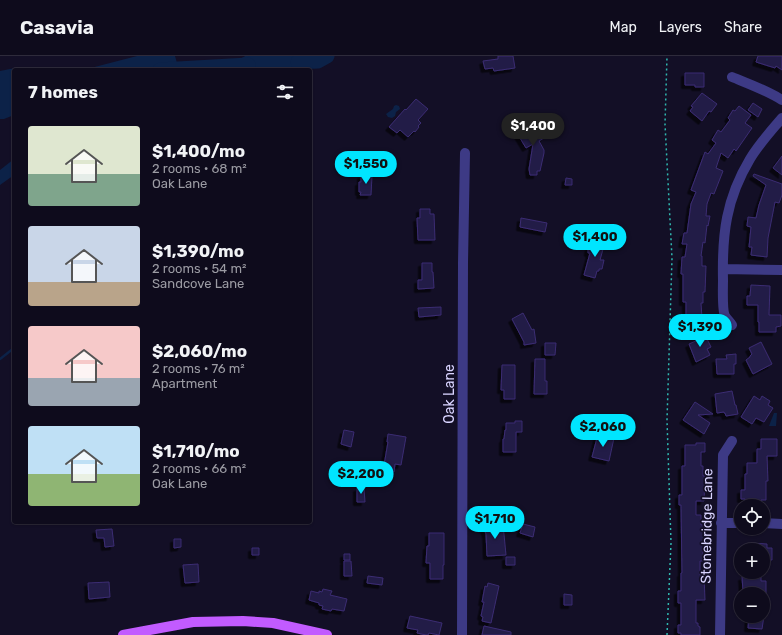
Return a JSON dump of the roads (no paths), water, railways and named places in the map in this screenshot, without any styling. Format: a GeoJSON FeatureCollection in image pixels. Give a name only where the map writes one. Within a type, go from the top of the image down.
{"type":"FeatureCollection","features":[{"type":"Feature","properties":{"kind":"main road"},"geometry":{"type":"LineString","coordinates":[[123,635],[193,622],[243,621],[273,623],[326,635]]}},
{"type":"Feature","properties":{"kind":"street"},"geometry":{"type":"LineString","coordinates":[[732,78],[757,86],[782,100]]}},
{"type":"Feature","properties":{"kind":"street"},"geometry":{"type":"LineString","coordinates":[[732,325],[724,315],[723,246],[725,225],[732,197],[742,174],[751,158],[782,118]]}},
{"type":"Feature","properties":{"kind":"street","name":"Oak Lane"},"geometry":{"type":"LineString","coordinates":[[462,635],[463,263],[465,153]]}},
{"type":"Feature","properties":{"kind":"street"},"geometry":{"type":"LineString","coordinates":[[723,269],[782,270]]}},
{"type":"Feature","properties":{"kind":"street","name":"Stonebridge Lane"},"geometry":{"type":"LineString","coordinates":[[720,635],[723,455],[732,441]]}},
{"type":"Feature","properties":{"kind":"street"},"geometry":{"type":"LineString","coordinates":[[721,523],[734,523]]}},
{"type":"Feature","properties":{"kind":"street"},"geometry":{"type":"LineString","coordinates":[[770,523],[782,524]]}},
{"type":"Feature","properties":{"kind":"water"},"geometry":{"type":"Polygon","coordinates":[[[137,56],[175,56],[178,68],[91,68],[137,56]]]}},
{"type":"Feature","properties":{"kind":"water"},"geometry":{"type":"Polygon","coordinates":[[[248,56],[327,56],[318,61],[294,68],[229,68],[229,66],[248,56]]]}},
{"type":"Feature","properties":{"kind":"water"},"geometry":{"type":"Polygon","coordinates":[[[12,69],[12,116],[4,119],[0,119],[0,71],[12,69]]]}},
{"type":"Feature","properties":{"kind":"water"},"geometry":{"type":"Polygon","coordinates":[[[396,105],[399,106],[400,109],[392,118],[388,117],[386,114],[396,105]]]}},
{"type":"Feature","properties":{"kind":"water"},"geometry":{"type":"Polygon","coordinates":[[[547,123],[551,130],[552,137],[550,139],[547,139],[539,125],[547,123]]]}},
{"type":"Feature","properties":{"kind":"water"},"geometry":{"type":"Polygon","coordinates":[[[12,161],[12,176],[0,185],[0,170],[12,161]]]}},
{"type":"Feature","properties":{"kind":"water"},"geometry":{"type":"Polygon","coordinates":[[[774,413],[777,413],[776,426],[769,426],[774,413]]]}},
{"type":"Feature","properties":{"kind":"waterway"},"geometry":{"type":"LineString","coordinates":[[229,66],[248,56]]}},
{"type":"Feature","properties":{"kind":"waterway"},"geometry":{"type":"LineString","coordinates":[[298,62],[318,61],[327,56]]}},
{"type":"Feature","properties":{"kind":"waterway"},"geometry":{"type":"LineString","coordinates":[[195,68],[248,65]]}},
{"type":"Feature","properties":{"kind":"waterway"},"geometry":{"type":"LineString","coordinates":[[0,359],[12,350]]}}]}
